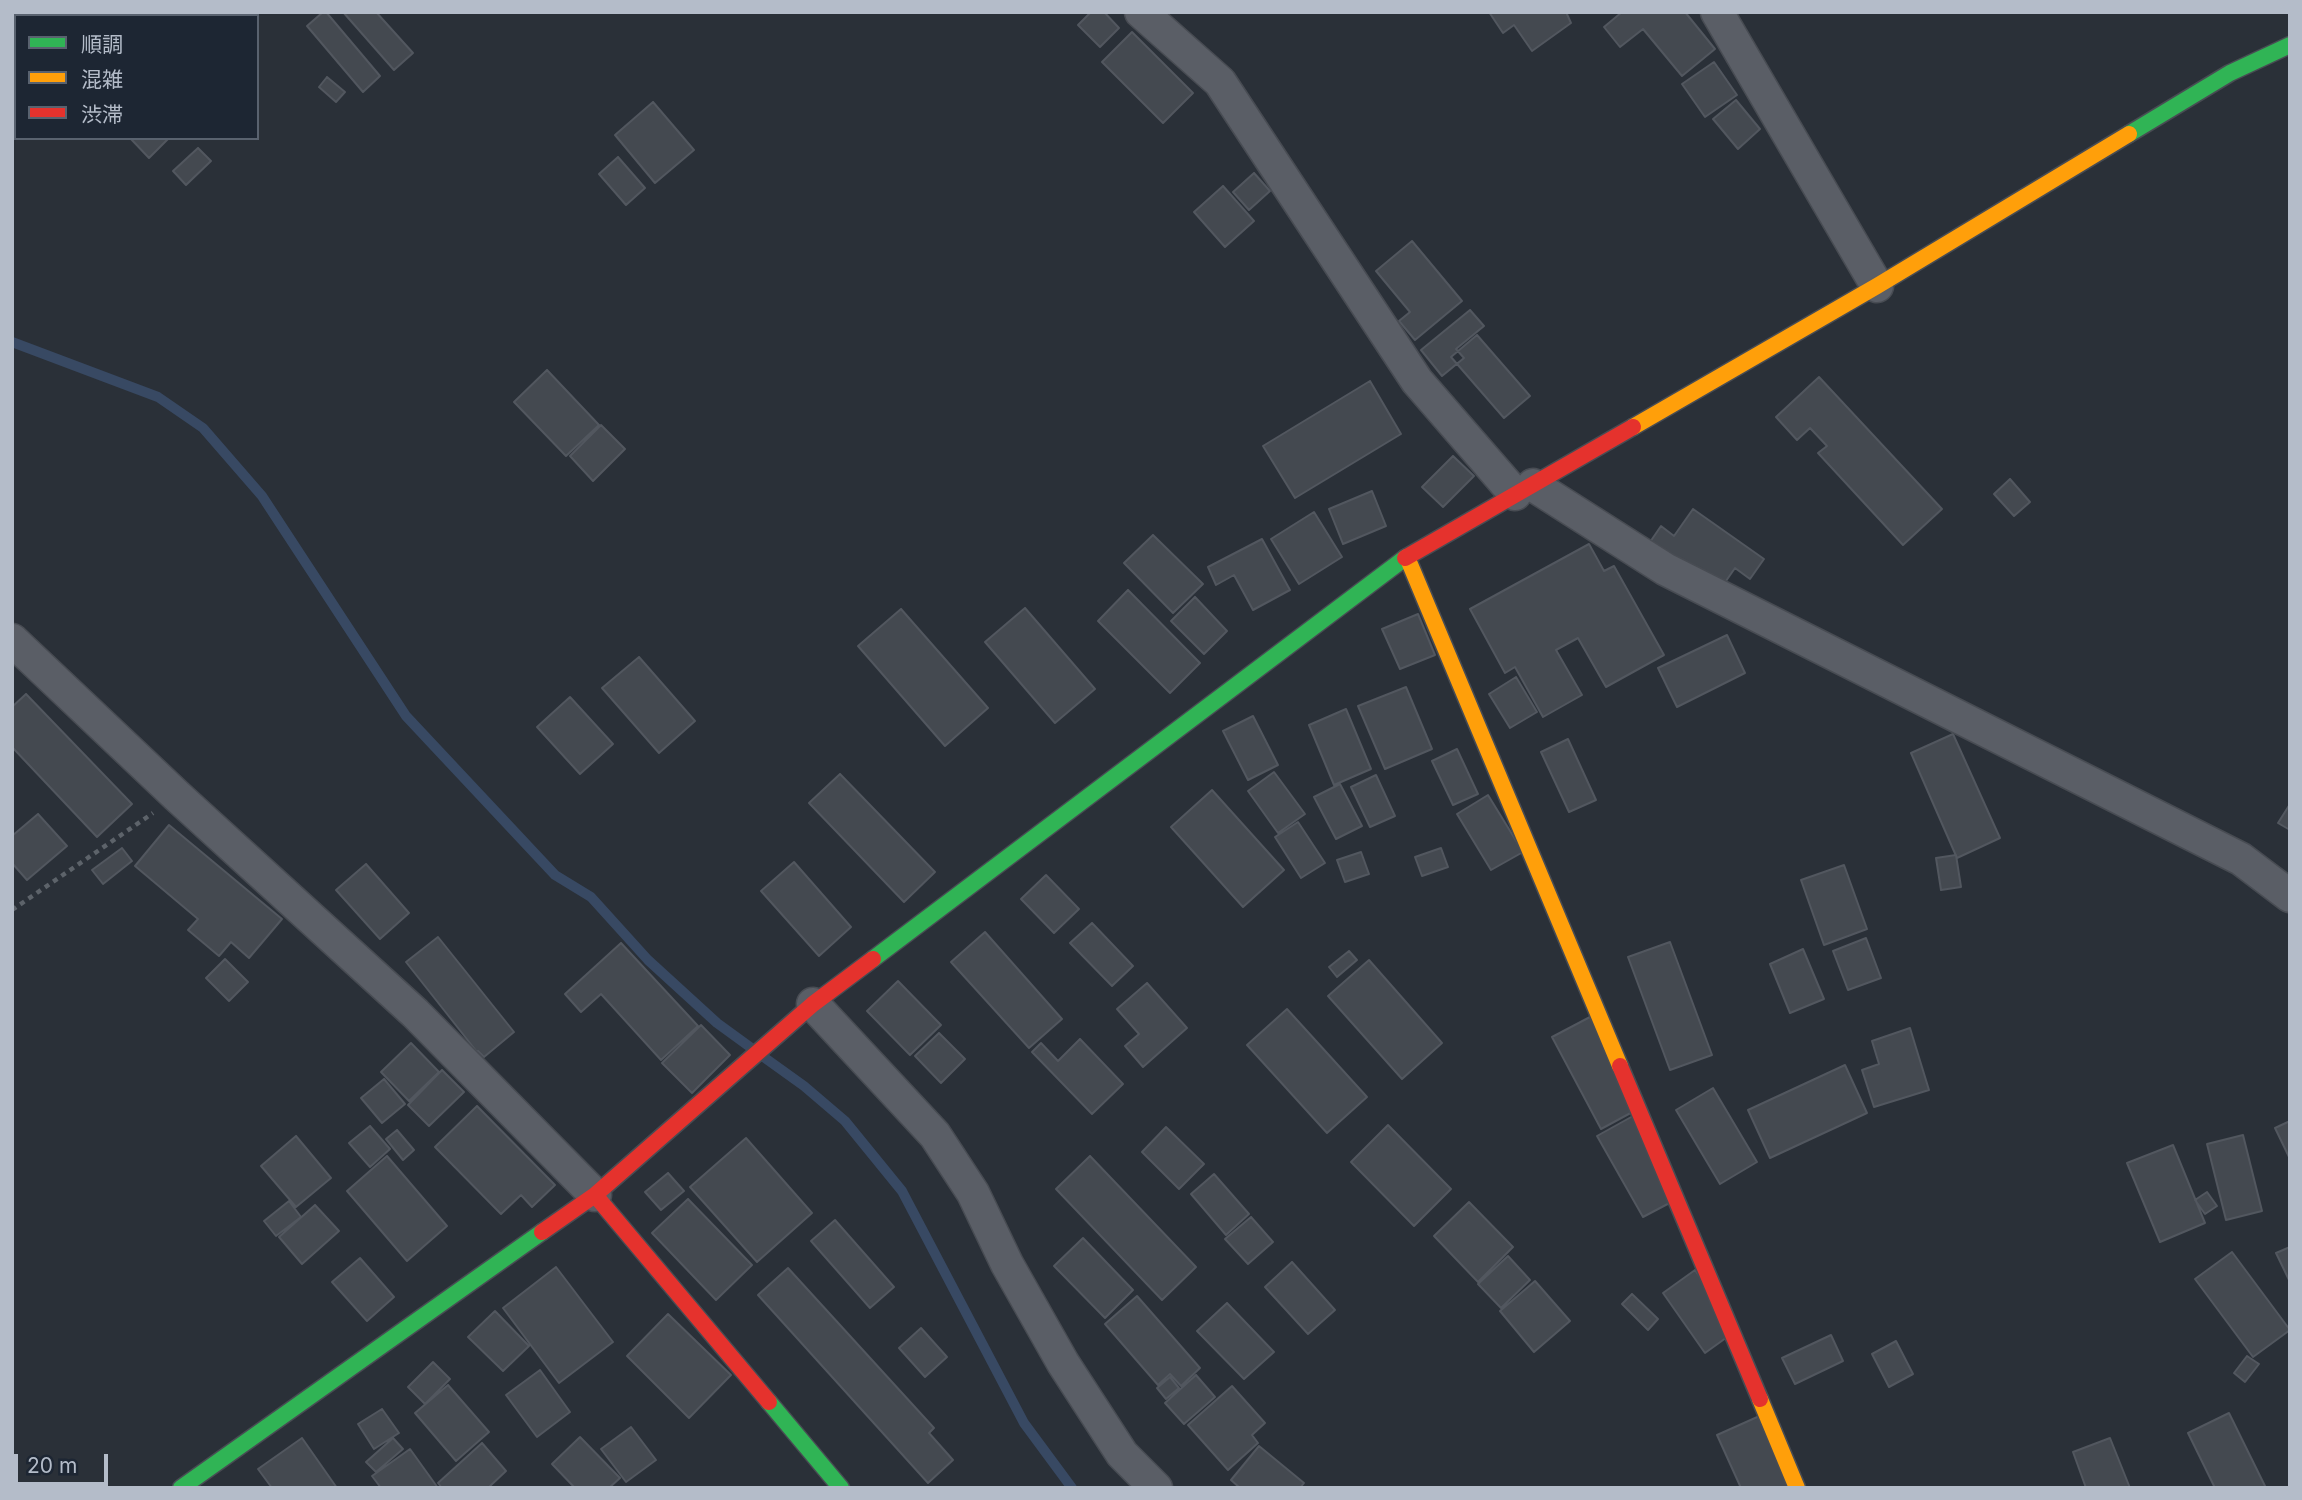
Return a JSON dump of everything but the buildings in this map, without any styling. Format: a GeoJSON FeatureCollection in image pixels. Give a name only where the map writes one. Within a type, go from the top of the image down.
{"type":"FeatureCollection","features":[{"type":"Feature","properties":{"kind":"street"},"geometry":{"type":"LineString","coordinates":[[1141,12],[1220,82],[1417,381],[1524,489],[1665,569],[2241,859],[2290,896]]}},
{"type":"Feature","properties":{"kind":"street"},"geometry":{"type":"LineString","coordinates":[[1717,12],[1877,286]]}},
{"type":"Feature","properties":{"kind":"street"},"geometry":{"type":"LineString","coordinates":[[181,1488],[595,1195],[813,1004],[1407,556],[1877,286],[2230,74],[2290,45]]}},
{"type":"Feature","properties":{"kind":"street"},"geometry":{"type":"LineString","coordinates":[[1407,556],[1797,1488]]}},
{"type":"Feature","properties":{"kind":"street"},"geometry":{"type":"LineString","coordinates":[[12,640],[177,796],[415,1013],[595,1195],[841,1488]]}},
{"type":"Feature","properties":{"kind":"street"},"geometry":{"type":"LineString","coordinates":[[813,1004],[935,1135],[974,1193],[1007,1264],[1063,1363],[1122,1454],[1156,1488]]}},
{"type":"Feature","properties":{"kind":"path"},"geometry":{"type":"LineString","coordinates":[[12,910],[177,796]]}},
{"type":"Feature","properties":{"kind":"waterway"},"geometry":{"type":"LineString","coordinates":[[12,342],[158,397],[203,428],[262,496],[406,716],[555,875],[591,897],[648,960],[717,1023],[750,1047]]}},
{"type":"Feature","properties":{"kind":"waterway"},"geometry":{"type":"LineString","coordinates":[[765,1058],[804,1086],[845,1121],[902,1191],[1024,1423],[1072,1488]]}},
{"type":"Feature","properties":{"kind":"traffic: fast"},"geometry":{"type":"LineString","coordinates":[[2129,134],[2230,73],[2290,45]]}},
{"type":"Feature","properties":{"kind":"traffic: fast"},"geometry":{"type":"LineString","coordinates":[[873,959],[1405,558]]}},
{"type":"Feature","properties":{"kind":"traffic: fast"},"geometry":{"type":"LineString","coordinates":[[181,1488],[542,1232]]}},
{"type":"Feature","properties":{"kind":"traffic: fast"},"geometry":{"type":"LineString","coordinates":[[769,1402],[841,1488]]}},
{"type":"Feature","properties":{"kind":"traffic: slow"},"geometry":{"type":"LineString","coordinates":[[1633,427],[1877,286],[2129,134]]}},
{"type":"Feature","properties":{"kind":"traffic: slow"},"geometry":{"type":"LineString","coordinates":[[1407,557],[1620,1066]]}},
{"type":"Feature","properties":{"kind":"traffic: slow"},"geometry":{"type":"LineString","coordinates":[[1760,1399],[1797,1488]]}},
{"type":"Feature","properties":{"kind":"traffic: jam"},"geometry":{"type":"LineString","coordinates":[[1405,558],[1633,427]]}},
{"type":"Feature","properties":{"kind":"traffic: jam"},"geometry":{"type":"LineString","coordinates":[[542,1232],[595,1195],[813,1004],[873,959]]}},
{"type":"Feature","properties":{"kind":"traffic: jam"},"geometry":{"type":"LineString","coordinates":[[1620,1066],[1760,1399]]}},
{"type":"Feature","properties":{"kind":"traffic: jam"},"geometry":{"type":"LineString","coordinates":[[595,1195],[769,1402]]}}]}
